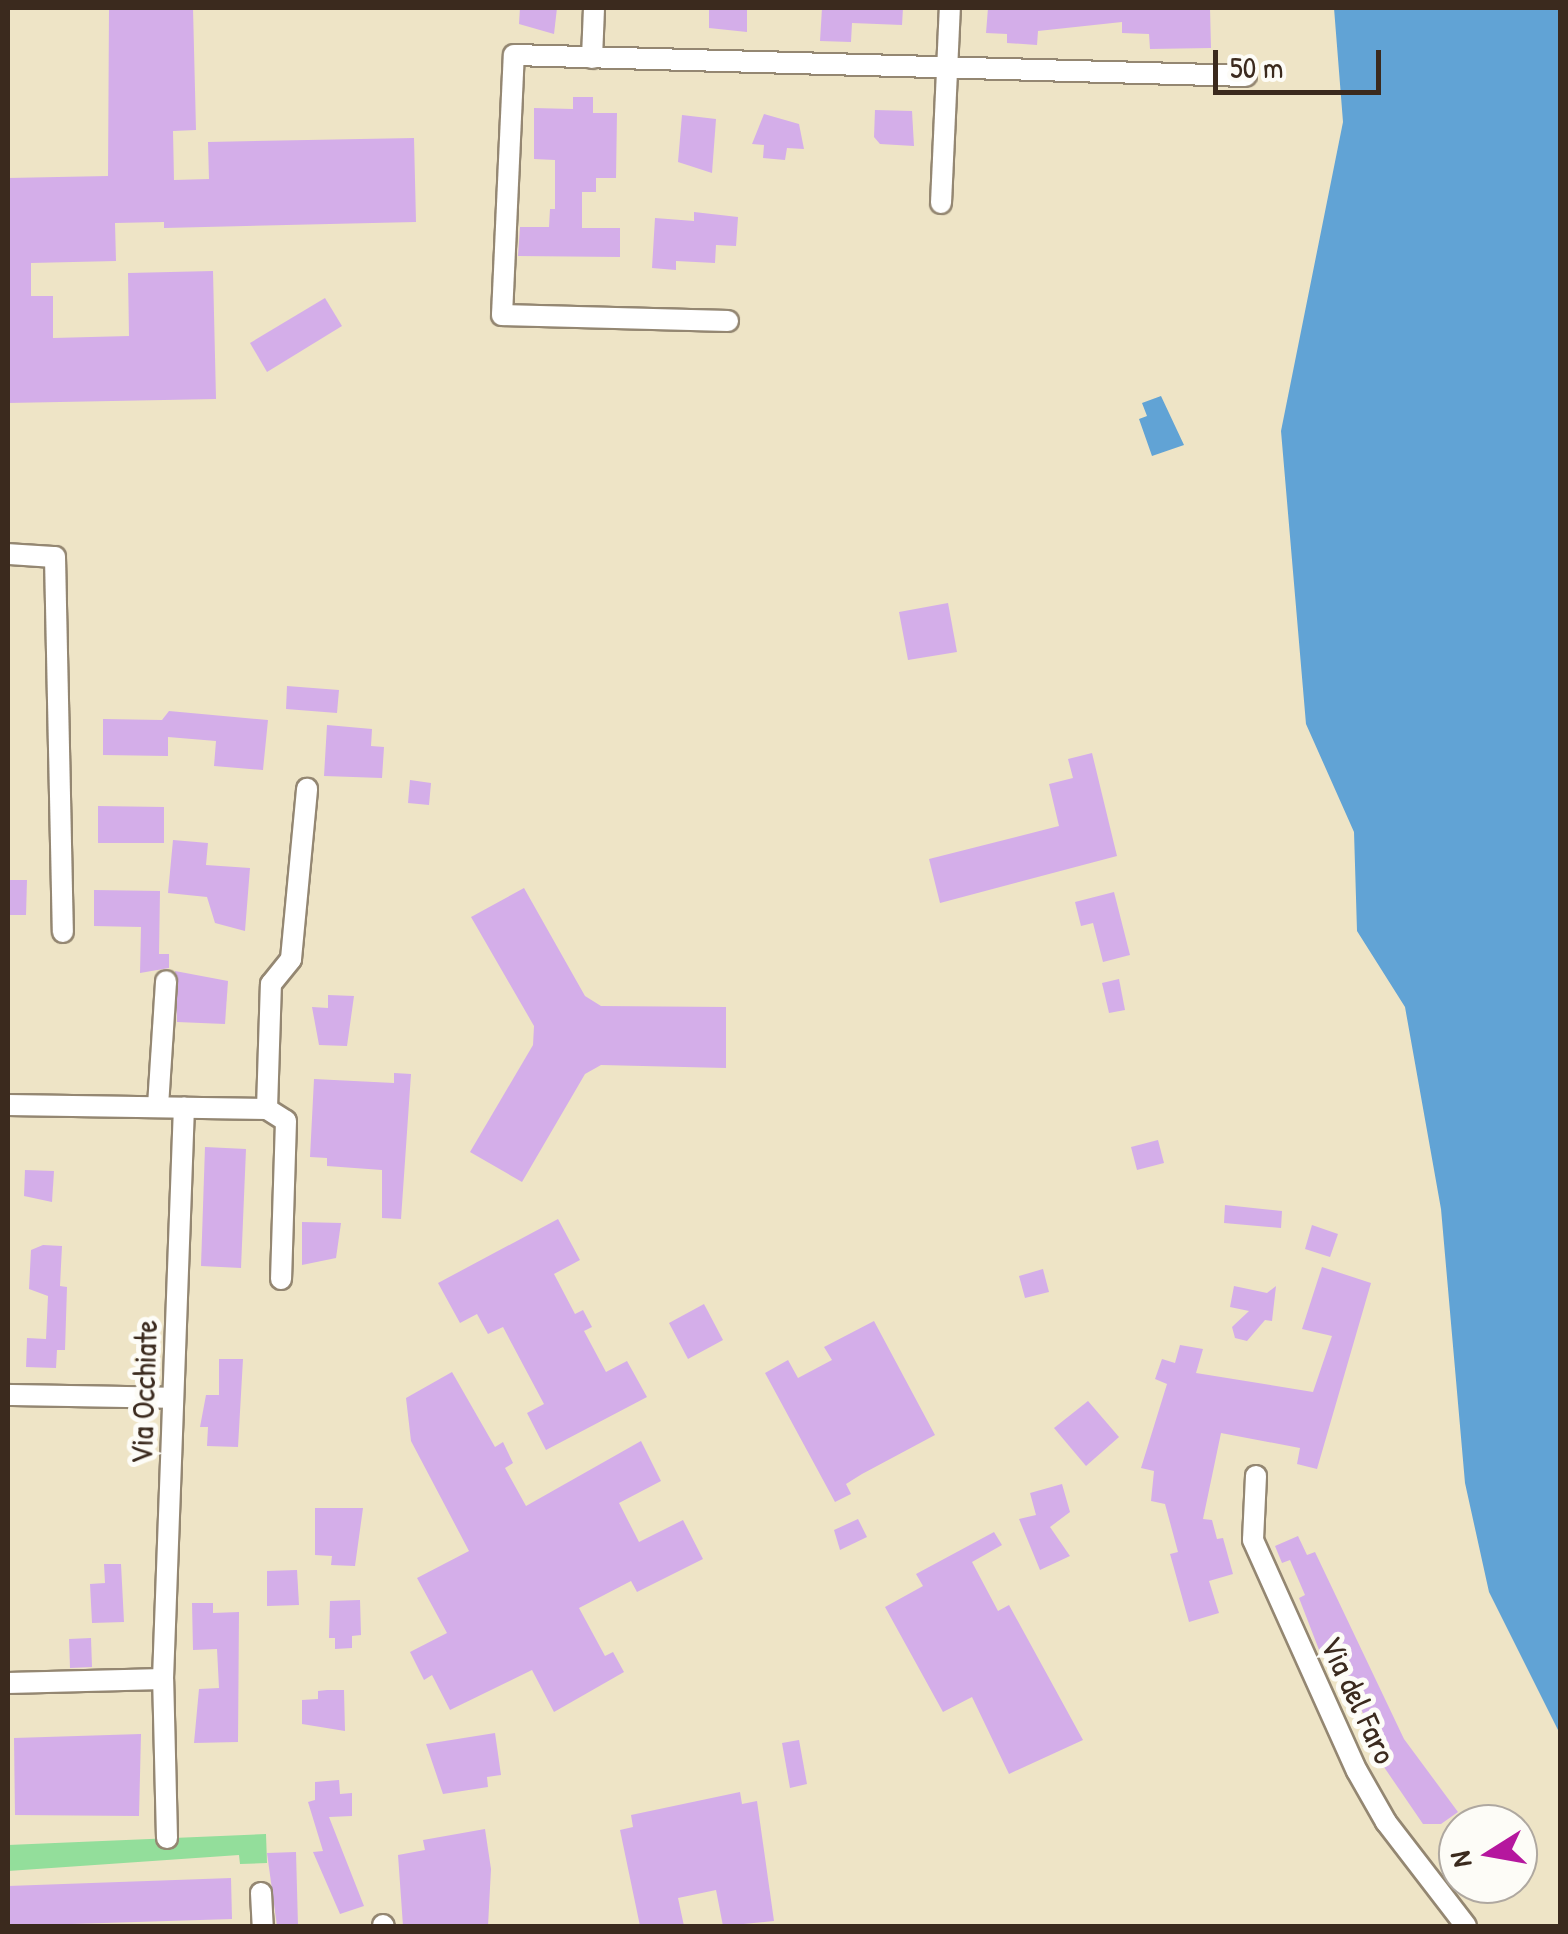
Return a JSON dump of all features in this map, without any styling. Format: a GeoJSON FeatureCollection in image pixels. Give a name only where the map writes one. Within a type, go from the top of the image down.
{"type":"FeatureCollection","features":[{"type":"Feature","properties":{"kind":"street"},"geometry":{"type":"LineString","coordinates":[[592,58],[594,8]]}},
{"type":"Feature","properties":{"kind":"street"},"geometry":{"type":"LineString","coordinates":[[942,203],[950,8]]}},
{"type":"Feature","properties":{"kind":"street"},"geometry":{"type":"LineString","coordinates":[[728,321],[502,315],[514,55],[1246,76]]}},
{"type":"Feature","properties":{"kind":"street"},"geometry":{"type":"LineString","coordinates":[[8,554],[55,557],[62,932]]}},
{"type":"Feature","properties":{"kind":"street"},"geometry":{"type":"LineString","coordinates":[[267,1109],[271,984],[292,959],[308,789]]}},
{"type":"Feature","properties":{"kind":"street"},"geometry":{"type":"LineString","coordinates":[[158,1106],[166,980]]}},
{"type":"Feature","properties":{"kind":"street"},"geometry":{"type":"LineString","coordinates":[[8,1105],[267,1109],[286,1121],[281,1278]]}},
{"type":"Feature","properties":{"kind":"street","name":"Via Occhiate"},"geometry":{"type":"LineString","coordinates":[[167,1838],[163,1679],[184,1107]]}},
{"type":"Feature","properties":{"kind":"street"},"geometry":{"type":"LineString","coordinates":[[8,1395],[173,1398]]}},
{"type":"Feature","properties":{"kind":"street","name":"Via del Faro"},"geometry":{"type":"LineString","coordinates":[[1256,1476],[1253,1540],[1357,1771],[1386,1822],[1466,1926]]}},
{"type":"Feature","properties":{"kind":"street"},"geometry":{"type":"LineString","coordinates":[[8,1683],[163,1679]]}},
{"type":"Feature","properties":{"kind":"street"},"geometry":{"type":"LineString","coordinates":[[260,1893],[262,1926]]}},
{"type":"Feature","properties":{"kind":"green space"},"geometry":{"type":"Polygon","coordinates":[[[266,1834],[267,1863],[240,1864],[239,1855],[8,1871],[8,1845],[266,1834]]]}},
{"type":"Feature","properties":{"kind":"water"},"geometry":{"type":"Polygon","coordinates":[[[1334,8],[1560,8],[1560,1734],[1489,1592],[1465,1483],[1441,1209],[1405,1007],[1357,931],[1354,832],[1306,724],[1281,431],[1343,122],[1334,8]]]}},
{"type":"Feature","properties":{"kind":"water"},"geometry":{"type":"Polygon","coordinates":[[[1161,396],[1184,445],[1152,456],[1139,419],[1147,416],[1142,403],[1161,396]]]}},
{"type":"Feature","properties":{"kind":"building"},"geometry":{"type":"Polygon","coordinates":[[[109,8],[193,8],[196,130],[173,131],[174,180],[209,179],[208,142],[414,138],[416,222],[164,228],[164,222],[115,223],[116,261],[31,263],[31,296],[53,296],[53,338],[129,336],[128,273],[213,271],[216,399],[8,403],[8,178],[108,176],[109,8]]]}},
{"type":"Feature","properties":{"kind":"building"},"geometry":{"type":"Polygon","coordinates":[[[520,8],[557,8],[554,34],[519,24],[520,8]]]}},
{"type":"Feature","properties":{"kind":"building"},"geometry":{"type":"Polygon","coordinates":[[[709,8],[747,8],[747,32],[709,28],[709,8]]]}},
{"type":"Feature","properties":{"kind":"building"},"geometry":{"type":"Polygon","coordinates":[[[822,8],[903,8],[902,25],[852,23],[851,42],[820,41],[822,8]]]}},
{"type":"Feature","properties":{"kind":"building"},"geometry":{"type":"Polygon","coordinates":[[[988,8],[1210,8],[1211,48],[1150,49],[1149,34],[1122,33],[1122,22],[1038,31],[1037,45],[1007,43],[1007,34],[986,33],[988,8]]]}},
{"type":"Feature","properties":{"kind":"building"},"geometry":{"type":"Polygon","coordinates":[[[573,97],[593,97],[593,113],[617,113],[616,178],[596,178],[596,192],[582,192],[582,228],[620,228],[620,257],[518,256],[520,227],[549,227],[550,209],[555,209],[555,160],[534,159],[534,108],[573,109],[573,97]]]}},
{"type":"Feature","properties":{"kind":"building"},"geometry":{"type":"Polygon","coordinates":[[[875,110],[912,111],[914,146],[880,144],[874,137],[875,110]]]}},
{"type":"Feature","properties":{"kind":"building"},"geometry":{"type":"Polygon","coordinates":[[[764,114],[799,124],[804,149],[787,148],[785,160],[763,158],[764,145],[752,144],[764,114]]]}},
{"type":"Feature","properties":{"kind":"building"},"geometry":{"type":"Polygon","coordinates":[[[682,115],[716,119],[712,173],[678,162],[682,115]]]}},
{"type":"Feature","properties":{"kind":"building"},"geometry":{"type":"Polygon","coordinates":[[[694,212],[738,217],[736,246],[716,245],[715,263],[676,261],[676,270],[652,268],[655,218],[694,221],[694,212]]]}},
{"type":"Feature","properties":{"kind":"building"},"geometry":{"type":"Polygon","coordinates":[[[325,298],[342,326],[267,372],[250,343],[325,298]]]}},
{"type":"Feature","properties":{"kind":"building"},"geometry":{"type":"Polygon","coordinates":[[[948,603],[957,652],[908,660],[899,612],[948,603]]]}},
{"type":"Feature","properties":{"kind":"building"},"geometry":{"type":"Polygon","coordinates":[[[287,686],[339,690],[337,713],[286,709],[287,686]]]}},
{"type":"Feature","properties":{"kind":"building"},"geometry":{"type":"Polygon","coordinates":[[[169,711],[268,720],[263,770],[214,766],[216,741],[168,737],[168,756],[103,755],[103,719],[162,720],[169,711]]]}},
{"type":"Feature","properties":{"kind":"building"},"geometry":{"type":"Polygon","coordinates":[[[327,725],[372,729],[371,746],[384,747],[382,778],[324,776],[327,725]]]}},
{"type":"Feature","properties":{"kind":"building"},"geometry":{"type":"Polygon","coordinates":[[[1092,753],[1117,856],[940,903],[929,859],[1059,826],[1049,784],[1073,778],[1068,759],[1092,753]]]}},
{"type":"Feature","properties":{"kind":"building"},"geometry":{"type":"Polygon","coordinates":[[[410,780],[431,783],[429,805],[408,803],[410,780]]]}},
{"type":"Feature","properties":{"kind":"building"},"geometry":{"type":"Polygon","coordinates":[[[98,806],[164,807],[164,843],[98,843],[98,806]]]}},
{"type":"Feature","properties":{"kind":"building"},"geometry":{"type":"Polygon","coordinates":[[[173,840],[208,843],[206,865],[250,868],[245,931],[215,923],[207,897],[168,893],[173,840]]]}},
{"type":"Feature","properties":{"kind":"building"},"geometry":{"type":"Polygon","coordinates":[[[8,880],[27,880],[26,915],[8,915],[8,880]]]}},
{"type":"Feature","properties":{"kind":"building"},"geometry":{"type":"Polygon","coordinates":[[[524,888],[585,996],[601,1006],[726,1007],[726,1068],[601,1065],[585,1074],[522,1182],[470,1152],[533,1045],[534,1026],[471,917],[524,888]]]}},
{"type":"Feature","properties":{"kind":"building"},"geometry":{"type":"Polygon","coordinates":[[[94,890],[160,891],[159,954],[169,954],[169,968],[140,973],[141,927],[94,926],[94,890]]]}},
{"type":"Feature","properties":{"kind":"building"},"geometry":{"type":"Polygon","coordinates":[[[1114,892],[1130,955],[1103,962],[1093,923],[1081,926],[1075,902],[1114,892]]]}},
{"type":"Feature","properties":{"kind":"building"},"geometry":{"type":"Polygon","coordinates":[[[175,971],[228,981],[225,1024],[177,1022],[175,971]]]}},
{"type":"Feature","properties":{"kind":"building"},"geometry":{"type":"Polygon","coordinates":[[[1119,979],[1125,1010],[1109,1013],[1102,983],[1119,979]]]}},
{"type":"Feature","properties":{"kind":"building"},"geometry":{"type":"Polygon","coordinates":[[[328,995],[354,996],[347,1046],[319,1045],[312,1007],[328,1008],[328,995]]]}},
{"type":"Feature","properties":{"kind":"building"},"geometry":{"type":"Polygon","coordinates":[[[394,1073],[411,1074],[401,1219],[382,1218],[382,1170],[327,1166],[327,1158],[310,1157],[314,1079],[394,1083],[394,1073]]]}},
{"type":"Feature","properties":{"kind":"building"},"geometry":{"type":"Polygon","coordinates":[[[1158,1140],[1164,1163],[1137,1170],[1131,1147],[1158,1140]]]}},
{"type":"Feature","properties":{"kind":"building"},"geometry":{"type":"Polygon","coordinates":[[[205,1147],[246,1149],[241,1268],[201,1266],[205,1147]]]}},
{"type":"Feature","properties":{"kind":"building"},"geometry":{"type":"Polygon","coordinates":[[[25,1170],[54,1171],[52,1202],[24,1196],[25,1170]]]}},
{"type":"Feature","properties":{"kind":"building"},"geometry":{"type":"Polygon","coordinates":[[[1225,1205],[1282,1211],[1281,1228],[1224,1223],[1225,1205]]]}},
{"type":"Feature","properties":{"kind":"building"},"geometry":{"type":"Polygon","coordinates":[[[558,1219],[580,1260],[554,1274],[575,1314],[583,1310],[592,1327],[584,1331],[606,1372],[627,1361],[647,1397],[546,1450],[527,1413],[544,1404],[503,1327],[488,1334],[477,1314],[460,1323],[438,1283],[558,1219]]]}},
{"type":"Feature","properties":{"kind":"building"},"geometry":{"type":"Polygon","coordinates":[[[302,1222],[341,1223],[336,1258],[302,1265],[302,1222]]]}},
{"type":"Feature","properties":{"kind":"building"},"geometry":{"type":"Polygon","coordinates":[[[1312,1225],[1338,1234],[1330,1257],[1305,1249],[1312,1225]]]}},
{"type":"Feature","properties":{"kind":"building"},"geometry":{"type":"Polygon","coordinates":[[[43,1245],[62,1246],[60,1286],[67,1287],[65,1350],[57,1350],[56,1368],[26,1367],[27,1338],[46,1339],[48,1296],[29,1289],[31,1250],[43,1245]]]}},
{"type":"Feature","properties":{"kind":"building"},"geometry":{"type":"Polygon","coordinates":[[[1322,1267],[1371,1283],[1317,1469],[1297,1464],[1300,1448],[1221,1433],[1203,1519],[1212,1520],[1217,1539],[1223,1538],[1233,1574],[1209,1581],[1219,1613],[1189,1622],[1170,1554],[1178,1552],[1165,1504],[1151,1501],[1154,1471],[1141,1468],[1167,1384],[1155,1379],[1162,1359],[1175,1363],[1180,1345],[1203,1349],[1196,1373],[1313,1392],[1332,1336],[1302,1329],[1322,1267]]]}},
{"type":"Feature","properties":{"kind":"building"},"geometry":{"type":"Polygon","coordinates":[[[1043,1269],[1049,1292],[1025,1298],[1019,1276],[1043,1269]]]}},
{"type":"Feature","properties":{"kind":"building"},"geometry":{"type":"Polygon","coordinates":[[[1234,1286],[1267,1293],[1276,1286],[1272,1321],[1265,1320],[1247,1341],[1235,1338],[1232,1327],[1249,1311],[1230,1307],[1234,1286]]]}},
{"type":"Feature","properties":{"kind":"building"},"geometry":{"type":"Polygon","coordinates":[[[704,1304],[723,1340],[688,1359],[669,1323],[704,1304]]]}},
{"type":"Feature","properties":{"kind":"building"},"geometry":{"type":"Polygon","coordinates":[[[874,1321],[935,1435],[846,1484],[851,1494],[835,1502],[765,1373],[788,1360],[798,1378],[832,1360],[824,1347],[874,1321]]]}},
{"type":"Feature","properties":{"kind":"building"},"geometry":{"type":"Polygon","coordinates":[[[219,1359],[243,1359],[238,1447],[207,1446],[208,1427],[200,1427],[206,1395],[219,1395],[219,1359]]]}},
{"type":"Feature","properties":{"kind":"building"},"geometry":{"type":"Polygon","coordinates":[[[452,1372],[495,1447],[503,1442],[513,1463],[505,1468],[526,1506],[641,1441],[661,1481],[619,1503],[639,1542],[683,1520],[703,1559],[637,1592],[631,1581],[579,1608],[605,1656],[613,1652],[624,1672],[554,1712],[532,1670],[450,1710],[432,1675],[424,1680],[410,1652],[447,1633],[417,1578],[469,1551],[411,1441],[406,1398],[452,1372]]]}},
{"type":"Feature","properties":{"kind":"building"},"geometry":{"type":"Polygon","coordinates":[[[1088,1401],[1119,1437],[1086,1466],[1054,1428],[1088,1401]]]}},
{"type":"Feature","properties":{"kind":"building"},"geometry":{"type":"Polygon","coordinates":[[[1062,1484],[1070,1512],[1050,1527],[1070,1556],[1040,1570],[1019,1519],[1036,1515],[1030,1493],[1062,1484]]]}},
{"type":"Feature","properties":{"kind":"building"},"geometry":{"type":"Polygon","coordinates":[[[315,1508],[363,1508],[355,1566],[331,1565],[332,1556],[315,1555],[315,1508]]]}},
{"type":"Feature","properties":{"kind":"building"},"geometry":{"type":"Polygon","coordinates":[[[858,1519],[867,1537],[840,1550],[834,1530],[858,1519]]]}},
{"type":"Feature","properties":{"kind":"building"},"geometry":{"type":"Polygon","coordinates":[[[994,1532],[1002,1545],[972,1562],[998,1611],[1009,1605],[1083,1740],[1009,1774],[972,1697],[943,1712],[885,1607],[923,1586],[916,1574],[994,1532]]]}},
{"type":"Feature","properties":{"kind":"building"},"geometry":{"type":"Polygon","coordinates":[[[1298,1536],[1307,1555],[1315,1552],[1404,1739],[1452,1804],[1438,1804],[1438,1824],[1423,1824],[1373,1751],[1363,1728],[1369,1725],[1331,1650],[1321,1655],[1299,1598],[1305,1595],[1290,1560],[1282,1563],[1275,1546],[1298,1536]]]}},
{"type":"Feature","properties":{"kind":"building"},"geometry":{"type":"Polygon","coordinates":[[[104,1564],[121,1564],[124,1622],[92,1623],[90,1584],[105,1583],[104,1564]]]}},
{"type":"Feature","properties":{"kind":"building"},"geometry":{"type":"Polygon","coordinates":[[[297,1570],[299,1605],[267,1606],[267,1571],[297,1570]]]}},
{"type":"Feature","properties":{"kind":"building"},"geometry":{"type":"Polygon","coordinates":[[[360,1600],[361,1635],[352,1636],[352,1648],[335,1649],[335,1638],[329,1638],[330,1601],[360,1600]]]}},
{"type":"Feature","properties":{"kind":"building"},"geometry":{"type":"Polygon","coordinates":[[[192,1603],[213,1603],[213,1613],[239,1612],[238,1742],[194,1743],[199,1689],[219,1688],[217,1649],[193,1650],[192,1603]]]}},
{"type":"Feature","properties":{"kind":"building"},"geometry":{"type":"Polygon","coordinates":[[[91,1638],[92,1667],[70,1668],[69,1639],[91,1638]]]}},
{"type":"Feature","properties":{"kind":"building"},"geometry":{"type":"Polygon","coordinates":[[[344,1690],[345,1731],[302,1724],[302,1700],[318,1699],[318,1691],[344,1690]]]}},
{"type":"Feature","properties":{"kind":"building"},"geometry":{"type":"Polygon","coordinates":[[[495,1733],[501,1775],[487,1777],[488,1787],[443,1794],[426,1744],[495,1733]]]}},
{"type":"Feature","properties":{"kind":"building"},"geometry":{"type":"Polygon","coordinates":[[[141,1734],[139,1816],[15,1815],[14,1738],[141,1734]]]}},
{"type":"Feature","properties":{"kind":"building"},"geometry":{"type":"Polygon","coordinates":[[[799,1740],[807,1784],[790,1788],[782,1743],[799,1740]]]}},
{"type":"Feature","properties":{"kind":"building"},"geometry":{"type":"Polygon","coordinates":[[[339,1780],[340,1794],[352,1793],[352,1816],[329,1817],[364,1906],[340,1914],[313,1852],[323,1851],[308,1802],[315,1800],[315,1782],[339,1780]]]}},
{"type":"Feature","properties":{"kind":"building"},"geometry":{"type":"Polygon","coordinates":[[[740,1792],[742,1804],[757,1801],[774,1921],[723,1926],[716,1890],[678,1898],[684,1926],[640,1926],[620,1830],[633,1827],[631,1815],[740,1792]]]}},
{"type":"Feature","properties":{"kind":"building"},"geometry":{"type":"Polygon","coordinates":[[[485,1829],[491,1869],[488,1926],[403,1926],[398,1855],[425,1850],[423,1840],[485,1829]]]}},
{"type":"Feature","properties":{"kind":"building"},"geometry":{"type":"Polygon","coordinates":[[[296,1852],[298,1926],[277,1926],[267,1853],[296,1852]]]}},
{"type":"Feature","properties":{"kind":"building"},"geometry":{"type":"Polygon","coordinates":[[[231,1878],[232,1919],[8,1926],[8,1886],[231,1878]]]}}]}
